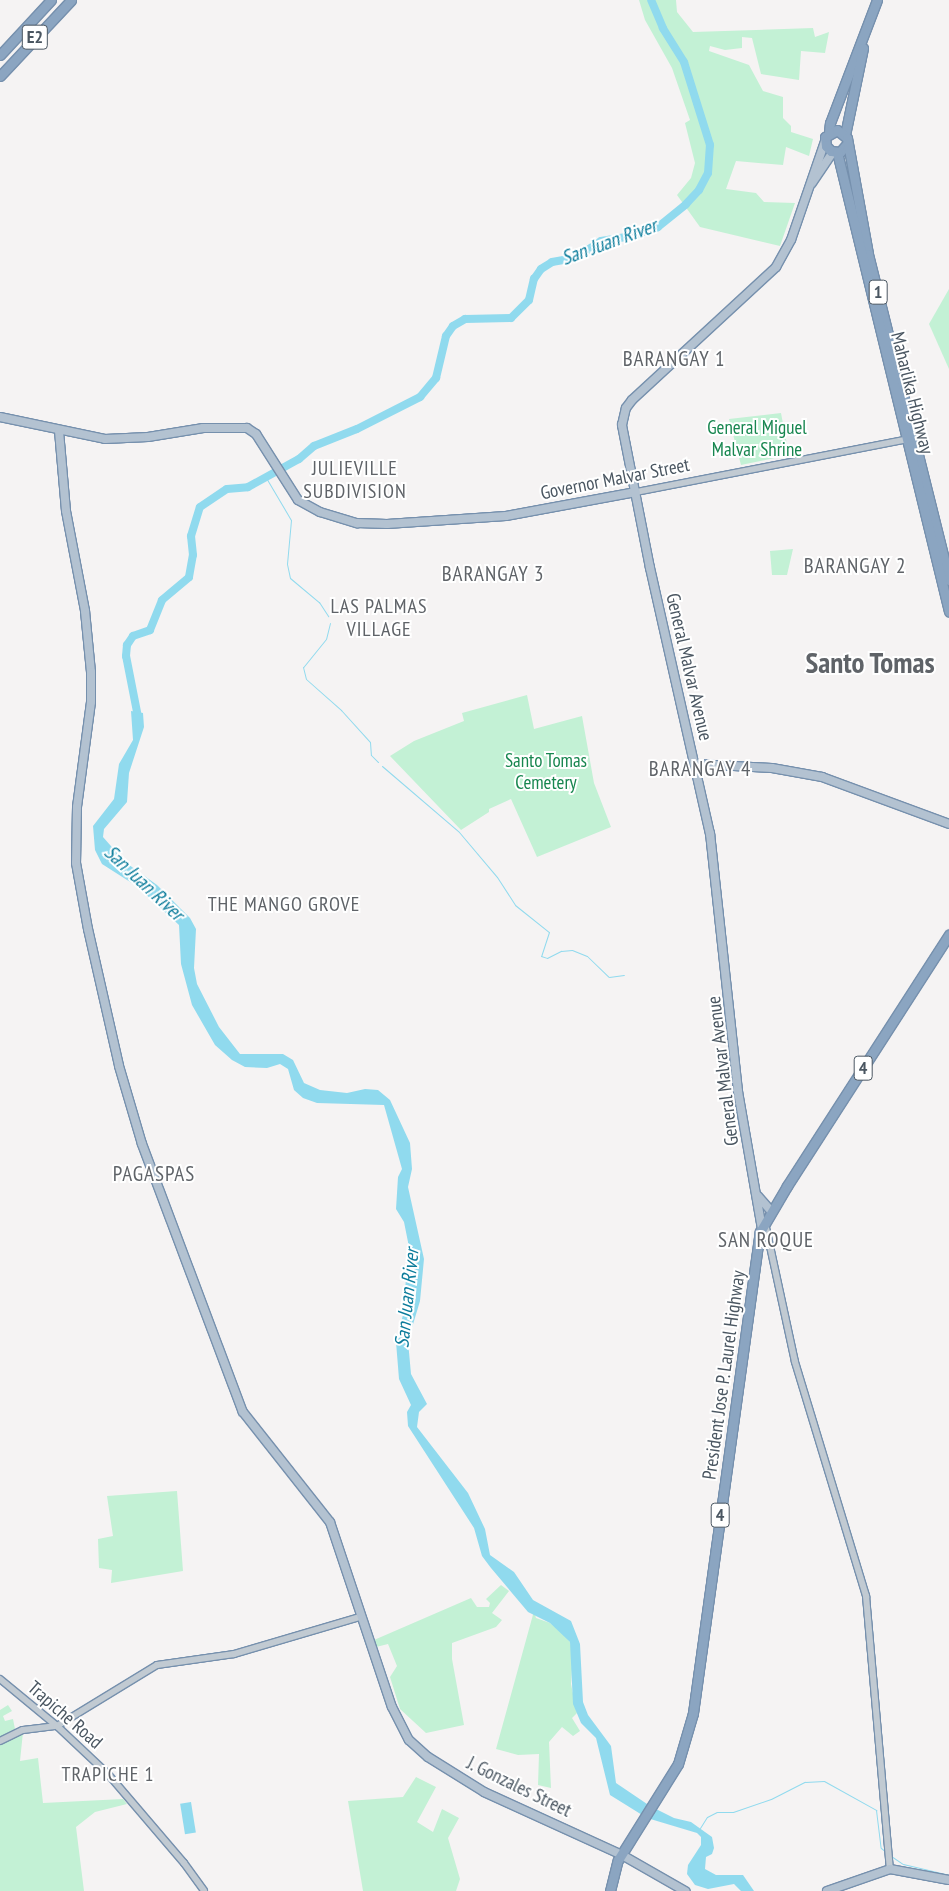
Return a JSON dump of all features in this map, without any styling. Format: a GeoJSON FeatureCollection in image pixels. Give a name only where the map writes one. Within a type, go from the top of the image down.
{"type":"FeatureCollection","features":[{"type":"Feature","properties":{"kind":"highway","name":"E2"},"geometry":{"type":"LineString","coordinates":[[0,55],[51,0]]}},
{"type":"Feature","properties":{"kind":"highway","name":"E2"},"geometry":{"type":"LineString","coordinates":[[0,76],[71,0]]}},
{"type":"Feature","properties":{"kind":"highway","name":"1"},"geometry":{"type":"LineString","coordinates":[[846,145],[845,135],[867,31],[877,0]]}},
{"type":"Feature","properties":{"kind":"highway","name":"1"},"geometry":{"type":"LineString","coordinates":[[835,152],[824,141],[829,132],[847,75],[867,31]]}},
{"type":"Feature","properties":{"kind":"highway"},"geometry":{"type":"LineString","coordinates":[[829,132],[837,130],[845,135]]}},
{"type":"Feature","properties":{"kind":"highway"},"geometry":{"type":"LineString","coordinates":[[835,152],[846,145]]}},
{"type":"Feature","properties":{"kind":"highway","name":"Maharlika Highway"},"geometry":{"type":"LineString","coordinates":[[846,145],[868,254],[949,612]]}},
{"type":"Feature","properties":{"kind":"highway","name":"Maharlika Highway"},"geometry":{"type":"LineString","coordinates":[[835,152],[949,580]]}},
{"type":"Feature","properties":{"kind":"highway","name":"President Jose P. Laurel Highway"},"geometry":{"type":"LineString","coordinates":[[610,1891],[622,1855],[678,1764],[694,1706],[763,1226],[949,935]]}},
{"type":"Feature","properties":{"kind":"highway","name":"President Jose P. Laurel Highway"},"geometry":{"type":"LineString","coordinates":[[614,1891],[622,1855]]}},
{"type":"Feature","properties":{"kind":"main road","name":"General Malvar Avenue"},"geometry":{"type":"LineString","coordinates":[[812,183],[811,175],[824,141]]}},
{"type":"Feature","properties":{"kind":"main road","name":"General Malvar Avenue"},"geometry":{"type":"LineString","coordinates":[[763,1226],[755,1192],[738,1091],[716,870],[622,425],[626,408],[776,267],[787,251],[812,183],[835,152]]}},
{"type":"Feature","properties":{"kind":"main road","name":"Governor Malvar Street"},"geometry":{"type":"LineString","coordinates":[[0,417],[105,439],[148,437],[231,425],[246,428],[256,434],[298,500],[308,508],[357,523],[387,524],[506,516],[636,492]]}},
{"type":"Feature","properties":{"kind":"main road","name":"J. Gonzales Street"},"geometry":{"type":"LineString","coordinates":[[59,430],[66,511],[85,611],[92,689],[77,807],[76,863],[117,1057],[142,1144],[242,1412],[330,1522],[360,1617],[396,1717],[409,1740],[422,1752],[484,1792],[622,1855],[685,1891]]}},
{"type":"Feature","properties":{"kind":"main road"},"geometry":{"type":"LineString","coordinates":[[695,764],[772,768],[822,777],[949,824]]}},
{"type":"Feature","properties":{"kind":"main road"},"geometry":{"type":"LineString","coordinates":[[940,822],[949,828]]}},
{"type":"Feature","properties":{"kind":"main road"},"geometry":{"type":"LineString","coordinates":[[755,1192],[771,1211]]}},
{"type":"Feature","properties":{"kind":"main road"},"geometry":{"type":"LineString","coordinates":[[827,1891],[890,1869],[949,1880]]}},
{"type":"Feature","properties":{"kind":"street","name":"Governor Malvar Street"},"geometry":{"type":"LineString","coordinates":[[636,492],[910,438]]}},
{"type":"Feature","properties":{"kind":"street"},"geometry":{"type":"LineString","coordinates":[[763,1226],[795,1362],[866,1596],[890,1869]]}},
{"type":"Feature","properties":{"kind":"street"},"geometry":{"type":"LineString","coordinates":[[0,1741],[23,1730],[57,1726],[157,1665],[229,1655],[360,1617]]}},
{"type":"Feature","properties":{"kind":"street","name":"Trapiche Road"},"geometry":{"type":"LineString","coordinates":[[0,1679],[57,1726],[108,1774],[184,1863],[204,1891]]}},
{"type":"Feature","properties":{"kind":"green space"},"geometry":{"type":"Polygon","coordinates":[[[639,0],[676,0],[677,12],[693,32],[813,28],[815,37],[829,32],[825,53],[801,51],[799,80],[761,74],[752,38],[742,37],[742,48],[725,50],[710,46],[709,51],[749,65],[763,91],[783,97],[783,118],[791,126],[791,132],[813,139],[809,156],[786,147],[783,165],[736,161],[726,189],[756,193],[764,202],[795,203],[780,246],[700,227],[677,195],[691,178],[695,163],[685,123],[690,120],[672,68],[645,20],[639,0]]]}},
{"type":"Feature","properties":{"kind":"green space"},"geometry":{"type":"Polygon","coordinates":[[[949,289],[949,369],[929,324],[949,289]]]}},
{"type":"Feature","properties":{"kind":"green space","name":"General Miguel Malvar Shrine"},"geometry":{"type":"Polygon","coordinates":[[[781,413],[789,455],[741,465],[729,419],[781,413]]]}},
{"type":"Feature","properties":{"kind":"green space"},"geometry":{"type":"Polygon","coordinates":[[[793,549],[787,575],[772,575],[770,551],[793,549]]]}},
{"type":"Feature","properties":{"kind":"green space","name":"Santo Tomas Cemetery"},"geometry":{"type":"Polygon","coordinates":[[[527,695],[534,729],[582,716],[594,783],[611,827],[537,857],[511,799],[489,809],[489,812],[461,830],[390,756],[414,741],[464,721],[462,713],[527,695]]]}},
{"type":"Feature","properties":{"kind":"green space"},"geometry":{"type":"Polygon","coordinates":[[[177,1491],[183,1571],[111,1583],[112,1570],[99,1568],[98,1539],[113,1536],[107,1496],[177,1491]]]}},
{"type":"Feature","properties":{"kind":"green space"},"geometry":{"type":"Polygon","coordinates":[[[501,1585],[509,1591],[492,1613],[502,1620],[496,1627],[452,1643],[452,1659],[464,1725],[426,1733],[400,1709],[390,1677],[397,1666],[388,1644],[376,1647],[374,1640],[471,1598],[477,1607],[489,1607],[490,1603],[486,1599],[501,1585]]]}},
{"type":"Feature","properties":{"kind":"green space"},"geometry":{"type":"Polygon","coordinates":[[[534,1611],[536,1618],[550,1623],[562,1633],[570,1642],[573,1652],[571,1684],[577,1713],[572,1718],[580,1731],[573,1736],[562,1727],[549,1742],[551,1788],[538,1785],[539,1754],[518,1755],[496,1749],[534,1611]]]}},
{"type":"Feature","properties":{"kind":"green space"},"geometry":{"type":"Polygon","coordinates":[[[8,1705],[12,1711],[3,1716],[5,1721],[13,1719],[15,1729],[0,1737],[0,1710],[8,1705]]]}},
{"type":"Feature","properties":{"kind":"green space"},"geometry":{"type":"Polygon","coordinates":[[[23,1732],[20,1761],[38,1758],[43,1803],[123,1799],[127,1804],[95,1812],[76,1827],[84,1891],[0,1891],[0,1745],[23,1732]]]}},
{"type":"Feature","properties":{"kind":"green space"},"geometry":{"type":"Polygon","coordinates":[[[416,1777],[436,1787],[417,1822],[433,1832],[442,1809],[459,1818],[448,1838],[460,1879],[456,1891],[363,1891],[348,1801],[403,1797],[416,1777]]]}},
{"type":"Feature","properties":{"kind":"water"},"geometry":{"type":"Polygon","coordinates":[[[131,711],[143,713],[144,727],[129,773],[127,802],[104,829],[103,837],[125,862],[157,885],[190,918],[196,929],[194,968],[197,984],[219,1027],[240,1054],[283,1054],[293,1060],[304,1083],[320,1090],[347,1093],[365,1089],[378,1090],[390,1100],[410,1143],[412,1169],[408,1187],[424,1259],[420,1301],[408,1341],[411,1374],[427,1404],[419,1412],[417,1427],[468,1493],[485,1529],[490,1555],[514,1572],[533,1600],[571,1621],[580,1644],[583,1702],[588,1715],[611,1746],[616,1783],[650,1806],[674,1818],[691,1822],[712,1837],[714,1848],[712,1854],[706,1857],[705,1869],[716,1875],[743,1875],[754,1891],[741,1891],[734,1884],[708,1889],[695,1885],[687,1874],[688,1865],[701,1845],[701,1837],[697,1833],[647,1818],[610,1795],[596,1738],[581,1723],[573,1704],[570,1642],[550,1623],[528,1612],[482,1556],[474,1528],[408,1426],[407,1412],[411,1405],[399,1379],[396,1342],[404,1311],[408,1242],[404,1222],[396,1209],[398,1177],[402,1169],[384,1105],[317,1103],[303,1098],[294,1090],[288,1069],[280,1064],[267,1068],[245,1067],[232,1060],[215,1045],[192,1005],[181,964],[179,925],[138,887],[102,864],[95,850],[93,826],[114,799],[119,764],[133,740],[131,711]]]}},
{"type":"Feature","properties":{"kind":"water"},"geometry":{"type":"Polygon","coordinates":[[[191,1802],[196,1833],[185,1834],[180,1804],[191,1802]]]}},
{"type":"Feature","properties":{"kind":"waterway","name":"San Juan River"},"geometry":{"type":"LineString","coordinates":[[139,722],[126,656],[127,645],[133,636],[150,630],[162,600],[189,577],[193,555],[191,536],[200,507],[227,489],[248,487],[299,459],[314,446],[357,429],[420,397],[436,378],[446,336],[453,326],[465,319],[511,318],[529,300],[534,279],[541,269],[552,262],[575,258],[601,241],[631,236],[658,227],[686,204],[699,190],[708,173],[710,145],[684,62],[663,28],[651,0]]}},
{"type":"Feature","properties":{"kind":"waterway"},"geometry":{"type":"LineString","coordinates":[[265,476],[291,520],[287,564],[290,578],[319,602],[328,616]]}},
{"type":"Feature","properties":{"kind":"waterway"},"geometry":{"type":"LineString","coordinates":[[330,623],[326,639],[303,667],[306,679],[341,710],[370,742],[371,755],[378,762]]}},
{"type":"Feature","properties":{"kind":"waterway"},"geometry":{"type":"LineString","coordinates":[[382,766],[459,832],[497,877],[515,905],[549,932],[541,956],[547,958],[561,951],[572,950],[587,956],[609,977],[624,975]]}},
{"type":"Feature","properties":{"kind":"waterway"},"geometry":{"type":"LineString","coordinates":[[700,1828],[707,1817],[717,1812],[733,1812],[771,1799],[805,1782],[824,1781],[876,1810],[881,1848],[886,1852]]}},
{"type":"Feature","properties":{"kind":"waterway"},"geometry":{"type":"LineString","coordinates":[[891,1856],[903,1864],[949,1875]]}},
{"type":"Feature","properties":{"kind":"district","name":"BARANGAY 1"},"geometry":{"type":"Point","coordinates":[674,359]}},
{"type":"Feature","properties":{"kind":"district","name":"JULIEVILLE SUBDIVISION"},"geometry":{"type":"Point","coordinates":[355,480]}},
{"type":"Feature","properties":{"kind":"district","name":"BARANGAY 2"},"geometry":{"type":"Point","coordinates":[855,566]}},
{"type":"Feature","properties":{"kind":"district","name":"BARANGAY 3"},"geometry":{"type":"Point","coordinates":[493,574]}},
{"type":"Feature","properties":{"kind":"district","name":"LAS PALMAS VILLAGE"},"geometry":{"type":"Point","coordinates":[379,618]}},
{"type":"Feature","properties":{"kind":"district","name":"Santo Tomas"},"geometry":{"type":"Point","coordinates":[870,663]}},
{"type":"Feature","properties":{"kind":"district","name":"BARANGAY 4"},"geometry":{"type":"Point","coordinates":[700,769]}},
{"type":"Feature","properties":{"kind":"district","name":"THE MANGO GROVE"},"geometry":{"type":"Point","coordinates":[284,904]}},
{"type":"Feature","properties":{"kind":"district","name":"PAGASPAS"},"geometry":{"type":"Point","coordinates":[154,1174]}},
{"type":"Feature","properties":{"kind":"district","name":"SAN ROQUE"},"geometry":{"type":"Point","coordinates":[766,1240]}},
{"type":"Feature","properties":{"kind":"district","name":"TRAPICHE 1"},"geometry":{"type":"Point","coordinates":[108,1774]}}]}
